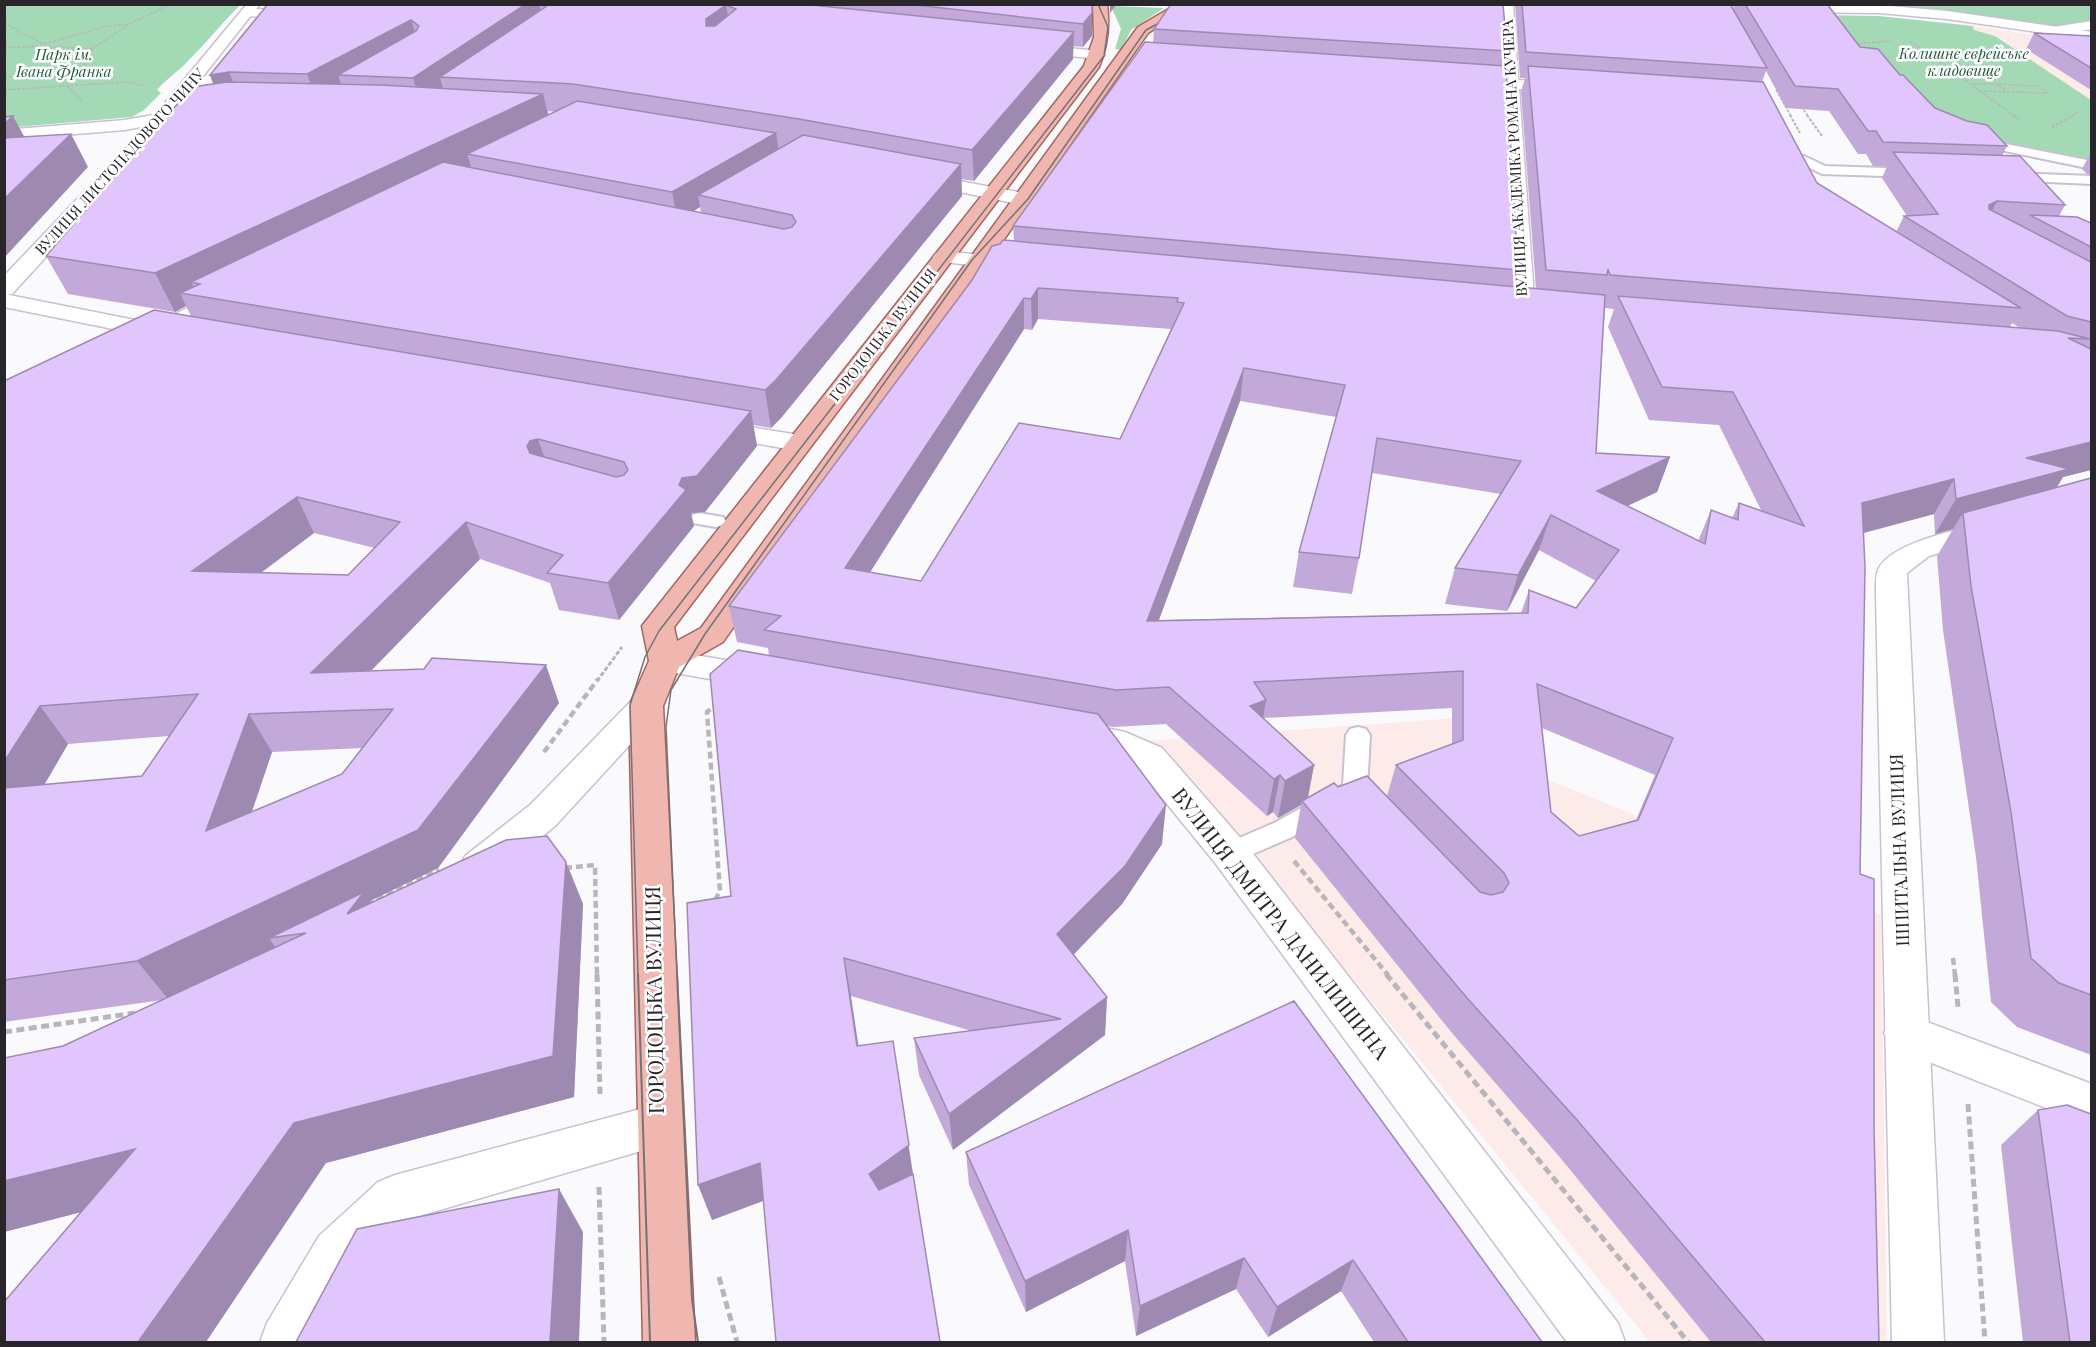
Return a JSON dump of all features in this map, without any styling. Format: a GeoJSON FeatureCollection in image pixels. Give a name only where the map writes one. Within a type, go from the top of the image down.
{"type":"FeatureCollection","features":[{"type":"Feature","properties":{"kind":"main road","name":"ГОРОДОЦЬКА ВУЛИЦЯ"},"geometry":{"type":"LineString","coordinates":[[669,1342],[659,1126],[646,706],[665,661],[658,626],[1098,55],[1103,28],[1100,4]]}},
{"type":"Feature","properties":{"kind":"main road"},"geometry":{"type":"LineString","coordinates":[[1160,5],[1181,4]]}},
{"type":"Feature","properties":{"kind":"main road","name":"ГОРОДОЦЬКА ВУЛИЦЯ"},"geometry":{"type":"LineString","coordinates":[[665,661],[712,635],[1023,199],[1132,58],[1143,30],[1188,4]]}},
{"type":"Feature","properties":{"kind":"main road"},"geometry":{"type":"LineString","coordinates":[[800,444],[843,450]]}},
{"type":"Feature","properties":{"kind":"street","name":"ВУЛИЦЯ АКАДЕМІКА РОМАНА КУЧЕРА"},"geometry":{"type":"LineString","coordinates":[[1506,4],[1524,311]]}},
{"type":"Feature","properties":{"kind":"street"},"geometry":{"type":"LineString","coordinates":[[1776,7],[1879,9],[1947,15],[2091,36]]}},
{"type":"Feature","properties":{"kind":"street"},"geometry":{"type":"LineString","coordinates":[[250,9],[316,14]]}},
{"type":"Feature","properties":{"kind":"street","name":"ВУЛИЦЯ ЛИСТОПАДОВОГО ЧИНУ"},"geometry":{"type":"LineString","coordinates":[[4,289],[161,119],[250,9]]}},
{"type":"Feature","properties":{"kind":"street"},"geometry":{"type":"LineString","coordinates":[[2054,31],[2091,25]]}},
{"type":"Feature","properties":{"kind":"street"},"geometry":{"type":"LineString","coordinates":[[1011,46],[1098,55]]}},
{"type":"Feature","properties":{"kind":"street"},"geometry":{"type":"LineString","coordinates":[[1442,79],[1591,89]]}},
{"type":"Feature","properties":{"kind":"street"},"geometry":{"type":"LineString","coordinates":[[4,135],[125,125],[207,111]]}},
{"type":"Feature","properties":{"kind":"street"},"geometry":{"type":"LineString","coordinates":[[1793,141],[1804,160],[1816,191]]}},
{"type":"Feature","properties":{"kind":"street"},"geometry":{"type":"LineString","coordinates":[[896,174],[1023,199]]}},
{"type":"Feature","properties":{"kind":"street"},"geometry":{"type":"LineString","coordinates":[[943,257],[1035,266]]}},
{"type":"Feature","properties":{"kind":"street"},"geometry":{"type":"LineString","coordinates":[[126,346],[249,284]]}},
{"type":"Feature","properties":{"kind":"street"},"geometry":{"type":"LineString","coordinates":[[4,300],[197,337]]}},
{"type":"Feature","properties":{"kind":"street"},"geometry":{"type":"LineString","coordinates":[[1500,309],[1547,313]]}},
{"type":"Feature","properties":{"kind":"street"},"geometry":{"type":"LineString","coordinates":[[685,424],[800,444]]}},
{"type":"Feature","properties":{"kind":"street","name":"ШПИТАЛЬНА ВУЛИЦЯ"},"geometry":{"type":"LineString","coordinates":[[1918,1342],[1891,595],[1893,570],[1919,550],[2023,520]]}},
{"type":"Feature","properties":{"kind":"street"},"geometry":{"type":"LineString","coordinates":[[665,661],[796,683]]}},
{"type":"Feature","properties":{"kind":"street"},"geometry":{"type":"LineString","coordinates":[[446,875],[472,872],[508,845],[543,815],[646,706]]}},
{"type":"Feature","properties":{"kind":"street","name":"ВУЛИЦЯ ДМИТРА ДАНИЛИШИНА"},"geometry":{"type":"LineString","coordinates":[[1043,728],[1113,741],[1149,757],[1230,853],[1599,1342]]}},
{"type":"Feature","properties":{"kind":"street"},"geometry":{"type":"LineString","coordinates":[[1906,1033],[2091,1106]]}},
{"type":"Feature","properties":{"kind":"street"},"geometry":{"type":"LineString","coordinates":[[286,1342],[337,1254],[395,1199],[659,1126]]}},
{"type":"Feature","properties":{"kind":"lane"},"geometry":{"type":"LineString","coordinates":[[1961,140],[2091,165]]}},
{"type":"Feature","properties":{"kind":"lane"},"geometry":{"type":"LineString","coordinates":[[1804,160],[1822,170],[1928,173]]}},
{"type":"Feature","properties":{"kind":"lane"},"geometry":{"type":"LineString","coordinates":[[1999,176],[2091,180]]}},
{"type":"Feature","properties":{"kind":"lane"},"geometry":{"type":"LineString","coordinates":[[2022,177],[2036,193]]}},
{"type":"Feature","properties":{"kind":"lane"},"geometry":{"type":"LineString","coordinates":[[1230,853],[1362,799],[1358,735]]}},
{"type":"Feature","properties":{"kind":"path"},"geometry":{"type":"LineString","coordinates":[[4,77],[71,77],[82,70],[92,50],[129,24],[172,4]]}},
{"type":"Feature","properties":{"kind":"path"},"geometry":{"type":"LineString","coordinates":[[4,23],[42,45],[107,26],[129,24]]}},
{"type":"Feature","properties":{"kind":"path"},"geometry":{"type":"LineString","coordinates":[[1909,40],[1980,90],[2038,135]]}},
{"type":"Feature","properties":{"kind":"path"},"geometry":{"type":"LineString","coordinates":[[1847,44],[1898,41]]}},
{"type":"Feature","properties":{"kind":"path"},"geometry":{"type":"LineString","coordinates":[[4,48],[42,45],[92,50]]}},
{"type":"Feature","properties":{"kind":"path"},"geometry":{"type":"LineString","coordinates":[[67,86],[71,77]]}},
{"type":"Feature","properties":{"kind":"path"},"geometry":{"type":"LineString","coordinates":[[4,90],[127,82],[156,88]]}},
{"type":"Feature","properties":{"kind":"path"},"geometry":{"type":"LineString","coordinates":[[1971,84],[2038,86],[2048,93],[1980,90]]}},
{"type":"Feature","properties":{"kind":"path"},"geometry":{"type":"LineString","coordinates":[[1996,84],[2006,92]]}},
{"type":"Feature","properties":{"kind":"path"},"geometry":{"type":"LineString","coordinates":[[1782,101],[1790,102]]}},
{"type":"Feature","properties":{"kind":"path"},"geometry":{"type":"LineString","coordinates":[[1799,102],[1817,131],[1857,171]]}},
{"type":"Feature","properties":{"kind":"path"},"geometry":{"type":"LineString","coordinates":[[2030,152],[2038,135],[2081,111]]}},
{"type":"Feature","properties":{"kind":"path"},"geometry":{"type":"LineString","coordinates":[[541,756],[625,642]]}},
{"type":"Feature","properties":{"kind":"path"},"geometry":{"type":"LineString","coordinates":[[720,891],[707,712],[725,698]]}},
{"type":"Feature","properties":{"kind":"path"},"geometry":{"type":"LineString","coordinates":[[1287,853],[1688,1342]]}},
{"type":"Feature","properties":{"kind":"path"},"geometry":{"type":"LineString","coordinates":[[560,868],[595,865],[601,1105]]}},
{"type":"Feature","properties":{"kind":"path"},"geometry":{"type":"LineString","coordinates":[[356,909],[446,875]]}},
{"type":"Feature","properties":{"kind":"path"},"geometry":{"type":"LineString","coordinates":[[1952,957],[1959,1015]]}},
{"type":"Feature","properties":{"kind":"path"},"geometry":{"type":"LineString","coordinates":[[4,1032],[141,1012]]}},
{"type":"Feature","properties":{"kind":"path"},"geometry":{"type":"LineString","coordinates":[[1967,1092],[1985,1342]]}},
{"type":"Feature","properties":{"kind":"path"},"geometry":{"type":"LineString","coordinates":[[588,1184],[598,1180],[604,1342]]}},
{"type":"Feature","properties":{"kind":"shaded area"},"geometry":{"type":"Polygon","coordinates":[[[1973,26],[2091,43],[2091,100],[1995,36],[1974,30],[1973,26]]]}},
{"type":"Feature","properties":{"kind":"shaded area"},"geometry":{"type":"Polygon","coordinates":[[[1485,716],[1524,770],[1881,915],[1887,1342],[1650,1342],[1168,752],[1146,741],[1485,716]]]}},
{"type":"Feature","properties":{"kind":"green space","name":"Парк ім. Івана Франка"},"geometry":{"type":"Polygon","coordinates":[[[5,5],[240,5],[184,65],[157,90],[161,93],[144,110],[132,117],[5,128],[5,5]]]}},
{"type":"Feature","properties":{"kind":"green space"},"geometry":{"type":"Polygon","coordinates":[[[1853,5],[2091,5],[2091,31],[2064,27],[2044,28],[1853,5]]]}},
{"type":"Feature","properties":{"kind":"green space"},"geometry":{"type":"Polygon","coordinates":[[[1111,6],[1164,8],[1131,30],[1121,50],[1115,49],[1121,29],[1111,6]]]}},
{"type":"Feature","properties":{"kind":"green space","name":"Колишнє єврейське кладовище"},"geometry":{"type":"Polygon","coordinates":[[[1752,14],[1879,16],[1973,26],[1974,30],[1995,36],[2091,100],[2091,163],[1948,145],[1752,14]]]}},
{"type":"Feature","properties":{"kind":"building"},"geometry":{"type":"Polygon","coordinates":[[[268,4],[526,4],[413,78],[338,75],[416,31],[419,26],[411,20],[307,74],[229,72],[210,75],[268,4]]]}},
{"type":"Feature","properties":{"kind":"building"},"geometry":{"type":"Polygon","coordinates":[[[550,4],[802,4],[1074,32],[972,150],[799,119],[573,84],[440,77],[550,4]],[[726,5],[706,19],[706,26],[715,26],[736,9],[726,5]]]}},
{"type":"Feature","properties":{"kind":"building"},"geometry":{"type":"Polygon","coordinates":[[[907,4],[1092,4],[1092,13],[1083,24],[907,4]]]}},
{"type":"Feature","properties":{"kind":"building"},"geometry":{"type":"Polygon","coordinates":[[[1171,4],[1503,4],[1507,51],[1154,29],[1171,4]]]}},
{"type":"Feature","properties":{"kind":"building"},"geometry":{"type":"Polygon","coordinates":[[[1522,4],[1730,4],[1767,68],[1526,52],[1522,4]]]}},
{"type":"Feature","properties":{"kind":"building"},"geometry":{"type":"Polygon","coordinates":[[[1745,4],[1827,4],[1860,47],[1878,49],[1900,75],[1903,75],[1935,108],[1967,121],[1987,125],[2007,146],[1883,142],[1876,131],[1868,131],[1838,89],[1795,86],[1745,4]]]}},
{"type":"Feature","properties":{"kind":"building"},"geometry":{"type":"Polygon","coordinates":[[[2034,33],[2091,36],[2091,68],[2034,33]]]}},
{"type":"Feature","properties":{"kind":"building"},"geometry":{"type":"Polygon","coordinates":[[[1145,42],[1506,66],[1518,270],[1013,226],[1145,42]]]}},
{"type":"Feature","properties":{"kind":"building"},"geometry":{"type":"Polygon","coordinates":[[[1528,66],[1763,82],[1817,183],[2021,308],[1610,275],[1608,269],[1607,275],[1546,270],[1528,66]]]}},
{"type":"Feature","properties":{"kind":"building"},"geometry":{"type":"Polygon","coordinates":[[[227,82],[381,85],[543,94],[155,273],[46,256],[192,87],[227,82]]]}},
{"type":"Feature","properties":{"kind":"building"},"geometry":{"type":"Polygon","coordinates":[[[577,101],[776,133],[672,192],[467,154],[577,101]]]}},
{"type":"Feature","properties":{"kind":"building"},"geometry":{"type":"Polygon","coordinates":[[[13,116],[4,124],[4,117],[13,116]]]}},
{"type":"Feature","properties":{"kind":"building"},"geometry":{"type":"Polygon","coordinates":[[[71,134],[4,199],[4,138],[71,134]]]}},
{"type":"Feature","properties":{"kind":"building"},"geometry":{"type":"Polygon","coordinates":[[[803,135],[961,164],[765,390],[180,293],[200,284],[191,282],[443,162],[784,229],[792,227],[796,222],[792,215],[698,195],[803,135]]]}},
{"type":"Feature","properties":{"kind":"building"},"geometry":{"type":"Polygon","coordinates":[[[1893,152],[2020,156],[2065,205],[1997,201],[1989,205],[1989,209],[2091,262],[2091,322],[2067,316],[1904,216],[1938,214],[1893,152]]]}},
{"type":"Feature","properties":{"kind":"building"},"geometry":{"type":"Polygon","coordinates":[[[2030,215],[2077,217],[2091,223],[2091,247],[2030,215]]]}},
{"type":"Feature","properties":{"kind":"building"},"geometry":{"type":"Polygon","coordinates":[[[1003,240],[1605,295],[1596,453],[1670,457],[1597,491],[1705,544],[1711,510],[1738,520],[1739,503],[1804,526],[1733,392],[1662,387],[1618,296],[2058,331],[2090,339],[2068,338],[2091,349],[2091,442],[2026,458],[2069,469],[1956,499],[1954,479],[1862,503],[1865,567],[1860,874],[1874,879],[1874,1127],[1879,1342],[1765,1342],[1578,1121],[1467,998],[1302,801],[1334,783],[1338,787],[1367,776],[1480,892],[1491,895],[1503,892],[1509,883],[1504,873],[1396,765],[1463,740],[1463,671],[1254,682],[1266,700],[1250,706],[1314,765],[1285,781],[1280,775],[1274,779],[1169,687],[1116,690],[764,630],[781,616],[729,606],[972,280],[992,246],[1000,244],[1003,240]],[[1038,288],[1031,299],[1024,298],[845,568],[921,581],[1019,423],[1120,439],[1184,303],[1177,302],[1178,298],[1038,288]],[[1244,368],[1147,621],[1528,613],[1529,590],[1576,608],[1619,550],[1551,515],[1518,575],[1455,568],[1521,461],[1377,438],[1359,558],[1299,552],[1345,385],[1244,368]],[[1537,684],[1551,812],[1579,836],[1638,820],[1673,738],[1537,684]]]}},
{"type":"Feature","properties":{"kind":"building"},"geometry":{"type":"Polygon","coordinates":[[[154,310],[751,411],[697,476],[682,478],[679,485],[686,490],[608,583],[547,573],[563,555],[466,522],[311,673],[424,669],[432,658],[546,665],[418,830],[137,961],[4,980],[4,788],[142,776],[198,694],[40,706],[4,762],[4,381],[154,310]],[[538,439],[530,441],[527,446],[530,453],[616,477],[624,475],[628,470],[624,462],[538,439]],[[297,497],[192,571],[348,575],[400,522],[297,497]],[[393,709],[249,714],[206,831],[342,774],[393,709]]]}},
{"type":"Feature","properties":{"kind":"building"},"geometry":{"type":"Polygon","coordinates":[[[2091,478],[2091,995],[2059,983],[2031,958],[2011,812],[1971,586],[1963,513],[2091,478]]]}},
{"type":"Feature","properties":{"kind":"building"},"geometry":{"type":"Polygon","coordinates":[[[738,650],[1098,714],[1166,805],[1125,866],[1057,934],[1107,997],[949,1114],[914,1038],[1061,1019],[844,958],[857,1046],[893,1041],[909,1145],[869,1174],[879,1190],[913,1174],[940,1342],[776,1342],[760,1163],[698,1185],[687,903],[731,896],[710,674],[738,650]]]}},
{"type":"Feature","properties":{"kind":"building"},"geometry":{"type":"Polygon","coordinates":[[[547,836],[566,862],[553,1056],[294,1123],[138,1342],[4,1342],[4,1302],[135,1149],[4,1181],[4,1058],[63,1046],[306,933],[269,938],[364,892],[347,914],[506,840],[547,836]]]}},
{"type":"Feature","properties":{"kind":"building"},"geometry":{"type":"Polygon","coordinates":[[[1294,1001],[1542,1342],[1408,1342],[1353,1260],[1277,1307],[1244,1258],[1140,1306],[1128,1230],[1025,1281],[966,1152],[1294,1001]]]}},
{"type":"Feature","properties":{"kind":"building"},"geometry":{"type":"Polygon","coordinates":[[[2067,1105],[2091,1114],[2091,1342],[2070,1342],[2038,1110],[2067,1105]]]}},
{"type":"Feature","properties":{"kind":"building"},"geometry":{"type":"Polygon","coordinates":[[[559,1189],[550,1342],[296,1342],[357,1229],[559,1189]]]}},
{"type":"Feature","properties":{"kind":"tram line"},"geometry":{"type":"LineString","coordinates":[[638,975],[630,705],[645,657],[659,631],[1104,56],[1108,27],[1098,4]]}},
{"type":"Feature","properties":{"kind":"tram line"},"geometry":{"type":"LineString","coordinates":[[677,975],[666,727],[671,690],[705,634],[972,260],[1028,199],[1146,30],[1195,4]]}},
{"type":"Feature","properties":{"kind":"tram line"},"geometry":{"type":"LineString","coordinates":[[638,974],[650,1342]]}},
{"type":"Feature","properties":{"kind":"tram line"},"geometry":{"type":"LineString","coordinates":[[677,974],[692,1299],[698,1342]]}}]}
